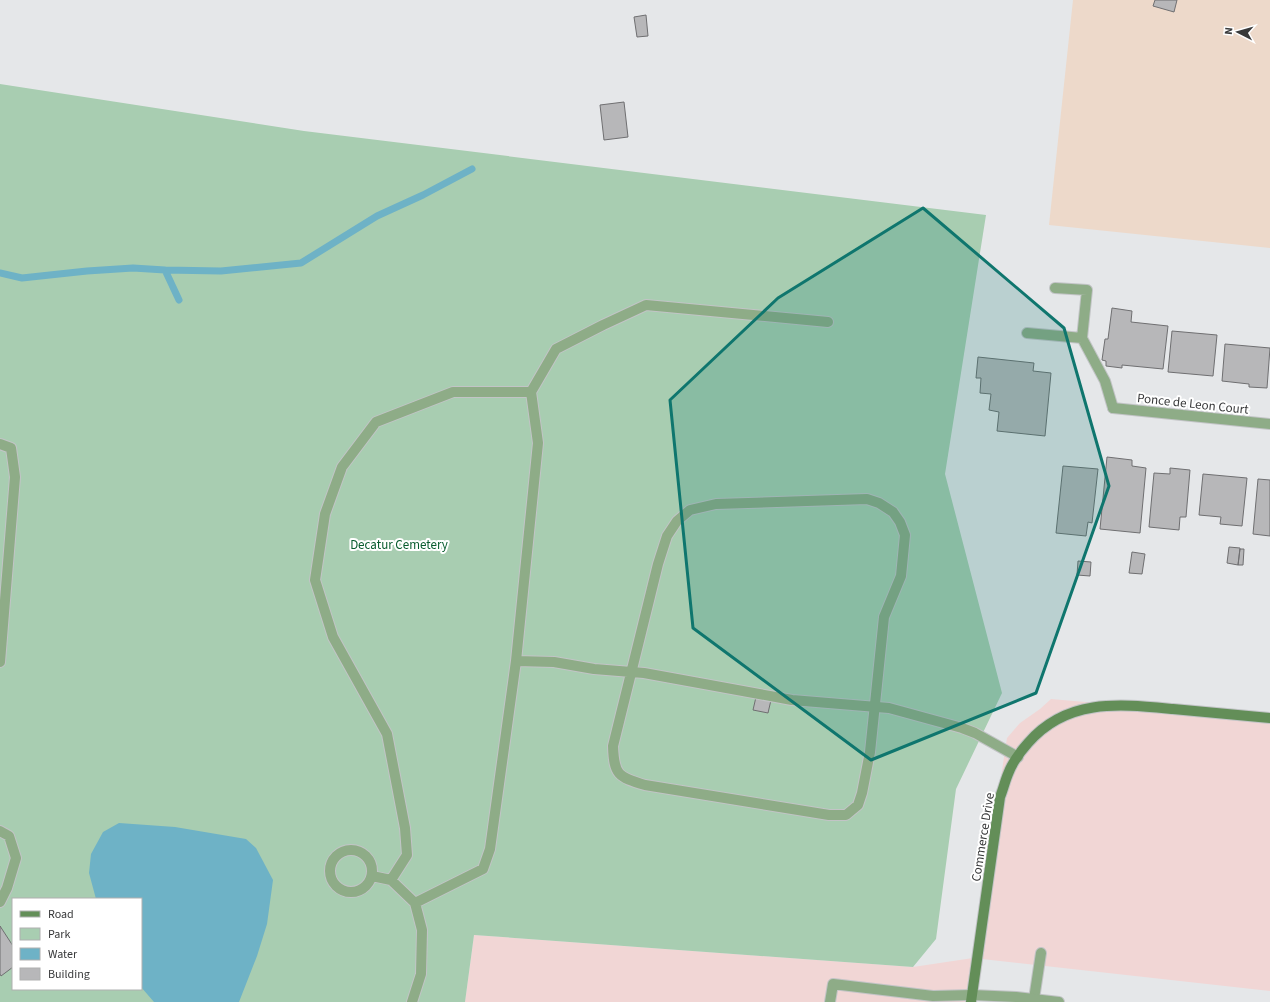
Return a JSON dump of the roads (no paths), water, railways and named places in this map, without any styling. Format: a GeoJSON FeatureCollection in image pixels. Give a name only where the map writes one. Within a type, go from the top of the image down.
{"type":"FeatureCollection","features":[{"type":"Feature","properties":{"kind":"main road","name":"Commerce Drive"},"geometry":{"type":"LineString","coordinates":[[972,998],[1000,797],[1008,774],[1018,757],[1031,740],[1049,724],[1062,716],[1089,708],[1118,706],[1141,707],[1270,718]]}},
{"type":"Feature","properties":{"kind":"street"},"geometry":{"type":"LineString","coordinates":[[1027,332],[1082,338],[1087,290],[1054,288]]}},
{"type":"Feature","properties":{"kind":"street"},"geometry":{"type":"LineString","coordinates":[[415,902],[483,869],[490,849],[516,661],[538,443],[531,392],[556,349],[646,305],[828,322]]}},
{"type":"Feature","properties":{"kind":"street","name":"Ponce de Leon Court"},"geometry":{"type":"LineString","coordinates":[[1082,338],[1105,381],[1114,408],[1270,424]]}},
{"type":"Feature","properties":{"kind":"street"},"geometry":{"type":"LineString","coordinates":[[391,880],[406,855],[405,828],[387,734],[333,637],[315,580],[325,514],[342,467],[376,422],[453,392],[531,392]]}},
{"type":"Feature","properties":{"kind":"street"},"geometry":{"type":"LineString","coordinates":[[0,444],[11,448],[15,477],[0,662]]}},
{"type":"Feature","properties":{"kind":"street"},"geometry":{"type":"LineString","coordinates":[[867,499],[879,503],[893,512],[900,522],[905,535],[901,576],[884,616],[875,706],[870,752],[862,793],[858,805],[846,815],[829,815],[645,785],[630,781],[622,776],[616,770],[613,746],[658,564],[667,536],[677,521],[690,510],[716,504],[867,499]]}},
{"type":"Feature","properties":{"kind":"street"},"geometry":{"type":"LineString","coordinates":[[516,661],[554,662],[594,669],[644,673],[792,700],[889,708],[962,728],[975,733],[1018,757]]}},
{"type":"Feature","properties":{"kind":"street"},"geometry":{"type":"LineString","coordinates":[[0,831],[9,836],[16,858],[7,888],[0,902]]}},
{"type":"Feature","properties":{"kind":"street"},"geometry":{"type":"LineString","coordinates":[[347,850],[354,850],[366,856],[370,862],[372,876],[364,887],[352,892],[345,891],[334,883],[331,877],[331,863],[340,853],[347,850]]}},
{"type":"Feature","properties":{"kind":"street"},"geometry":{"type":"LineString","coordinates":[[372,876],[391,880],[415,902],[422,930],[421,974],[412,1002]]}},
{"type":"Feature","properties":{"kind":"street"},"geometry":{"type":"LineString","coordinates":[[1034,999],[1041,953]]}},
{"type":"Feature","properties":{"kind":"street"},"geometry":{"type":"LineString","coordinates":[[830,1002],[833,984],[933,996],[1034,999],[1059,1002]]}},
{"type":"Feature","properties":{"kind":"water"},"geometry":{"type":"Polygon","coordinates":[[[119,823],[175,827],[246,839],[256,848],[273,880],[267,924],[257,956],[239,1002],[154,1002],[142,988],[142,898],[96,898],[89,873],[91,854],[103,832],[119,823]]]}},
{"type":"Feature","properties":{"kind":"waterway"},"geometry":{"type":"LineString","coordinates":[[165,270],[221,271],[301,263],[377,216],[423,195],[472,169]]}},
{"type":"Feature","properties":{"kind":"waterway"},"geometry":{"type":"LineString","coordinates":[[0,273],[22,278],[133,268],[165,270],[179,300]]}},
{"type":"Feature","properties":{"kind":"park label","name":"Decatur Cemetery"},"geometry":{"type":"Point","coordinates":[399,544]}}]}
